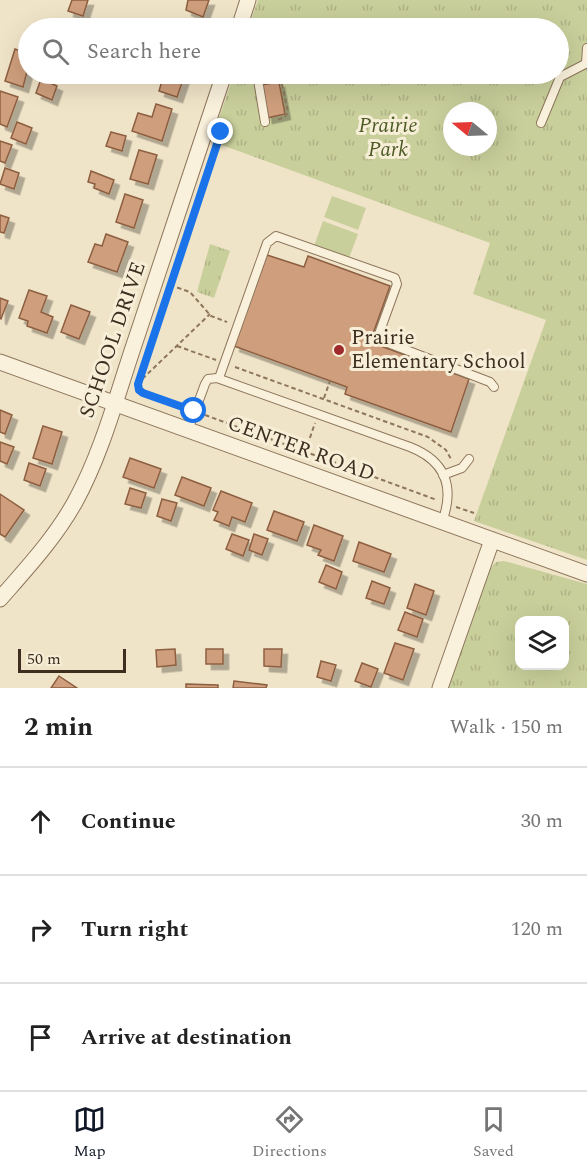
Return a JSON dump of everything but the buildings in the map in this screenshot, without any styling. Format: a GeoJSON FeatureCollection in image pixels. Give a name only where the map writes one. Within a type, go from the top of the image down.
{"type":"FeatureCollection","features":[{"type":"Feature","properties":{"kind":"street"},"geometry":{"type":"LineString","coordinates":[[242,18],[248,0]]}},
{"type":"Feature","properties":{"kind":"street","name":"SCHOOL DRIVE"},"geometry":{"type":"LineString","coordinates":[[0,598],[36,558],[75,502],[114,403],[221,84]]}},
{"type":"Feature","properties":{"kind":"street","name":"CENTER ROAD"},"geometry":{"type":"LineString","coordinates":[[0,362],[587,574]]}},
{"type":"Feature","properties":{"kind":"street"},"geometry":{"type":"LineString","coordinates":[[440,688],[492,540]]}},
{"type":"Feature","properties":{"kind":"lane"},"geometry":{"type":"LineString","coordinates":[[569,72],[586,63],[587,48]]}},
{"type":"Feature","properties":{"kind":"lane"},"geometry":{"type":"LineString","coordinates":[[258,84],[265,122]]}},
{"type":"Feature","properties":{"kind":"lane"},"geometry":{"type":"LineString","coordinates":[[541,123],[557,84]]}},
{"type":"Feature","properties":{"kind":"lane"},"geometry":{"type":"LineString","coordinates":[[219,378],[267,243],[276,236],[395,278],[397,284],[380,331],[380,340],[490,382],[494,387]]}},
{"type":"Feature","properties":{"kind":"lane"},"geometry":{"type":"LineString","coordinates":[[188,430],[205,384],[208,379],[219,378],[420,451],[435,459],[448,491],[448,504],[442,522]]}},
{"type":"Feature","properties":{"kind":"lane"},"geometry":{"type":"LineString","coordinates":[[443,475],[462,468],[468,459]]}},
{"type":"Feature","properties":{"kind":"path"},"geometry":{"type":"LineString","coordinates":[[265,122],[285,117],[288,112],[282,84]]}},
{"type":"Feature","properties":{"kind":"path"},"geometry":{"type":"LineString","coordinates":[[170,285],[193,294],[210,314],[238,326]]}},
{"type":"Feature","properties":{"kind":"path"},"geometry":{"type":"LineString","coordinates":[[138,384],[210,314]]}},
{"type":"Feature","properties":{"kind":"path"},"geometry":{"type":"LineString","coordinates":[[140,375],[138,384],[139,390],[143,393],[474,513]]}},
{"type":"Feature","properties":{"kind":"green space","name":"Prairie Park"},"geometry":{"type":"Polygon","coordinates":[[[258,0],[587,0],[587,560],[474,521],[546,320],[473,294],[490,243],[211,141],[231,84],[569,84],[569,18],[252,18],[258,0]]]}},
{"type":"Feature","properties":{"kind":"green space"},"geometry":{"type":"Polygon","coordinates":[[[332,196],[366,208],[358,230],[324,217],[332,196]]]}},
{"type":"Feature","properties":{"kind":"green space"},"geometry":{"type":"Polygon","coordinates":[[[323,221],[358,234],[349,258],[314,246],[323,221]]]}},
{"type":"Feature","properties":{"kind":"green space"},"geometry":{"type":"Polygon","coordinates":[[[210,244],[230,251],[214,298],[197,292],[210,244]]]}},
{"type":"Feature","properties":{"kind":"green space"},"geometry":{"type":"Polygon","coordinates":[[[504,561],[587,584],[587,688],[448,688],[490,569],[496,562],[504,561]]]}},
{"type":"Feature","properties":{"kind":"place","name":"Prairie Elementary School"},"geometry":{"type":"Point","coordinates":[339,350]}},
{"type":"Feature","properties":{"kind":"route"},"geometry":{"type":"LineString","coordinates":[[194,411],[143,393],[137,387],[221,132]]}}]}
